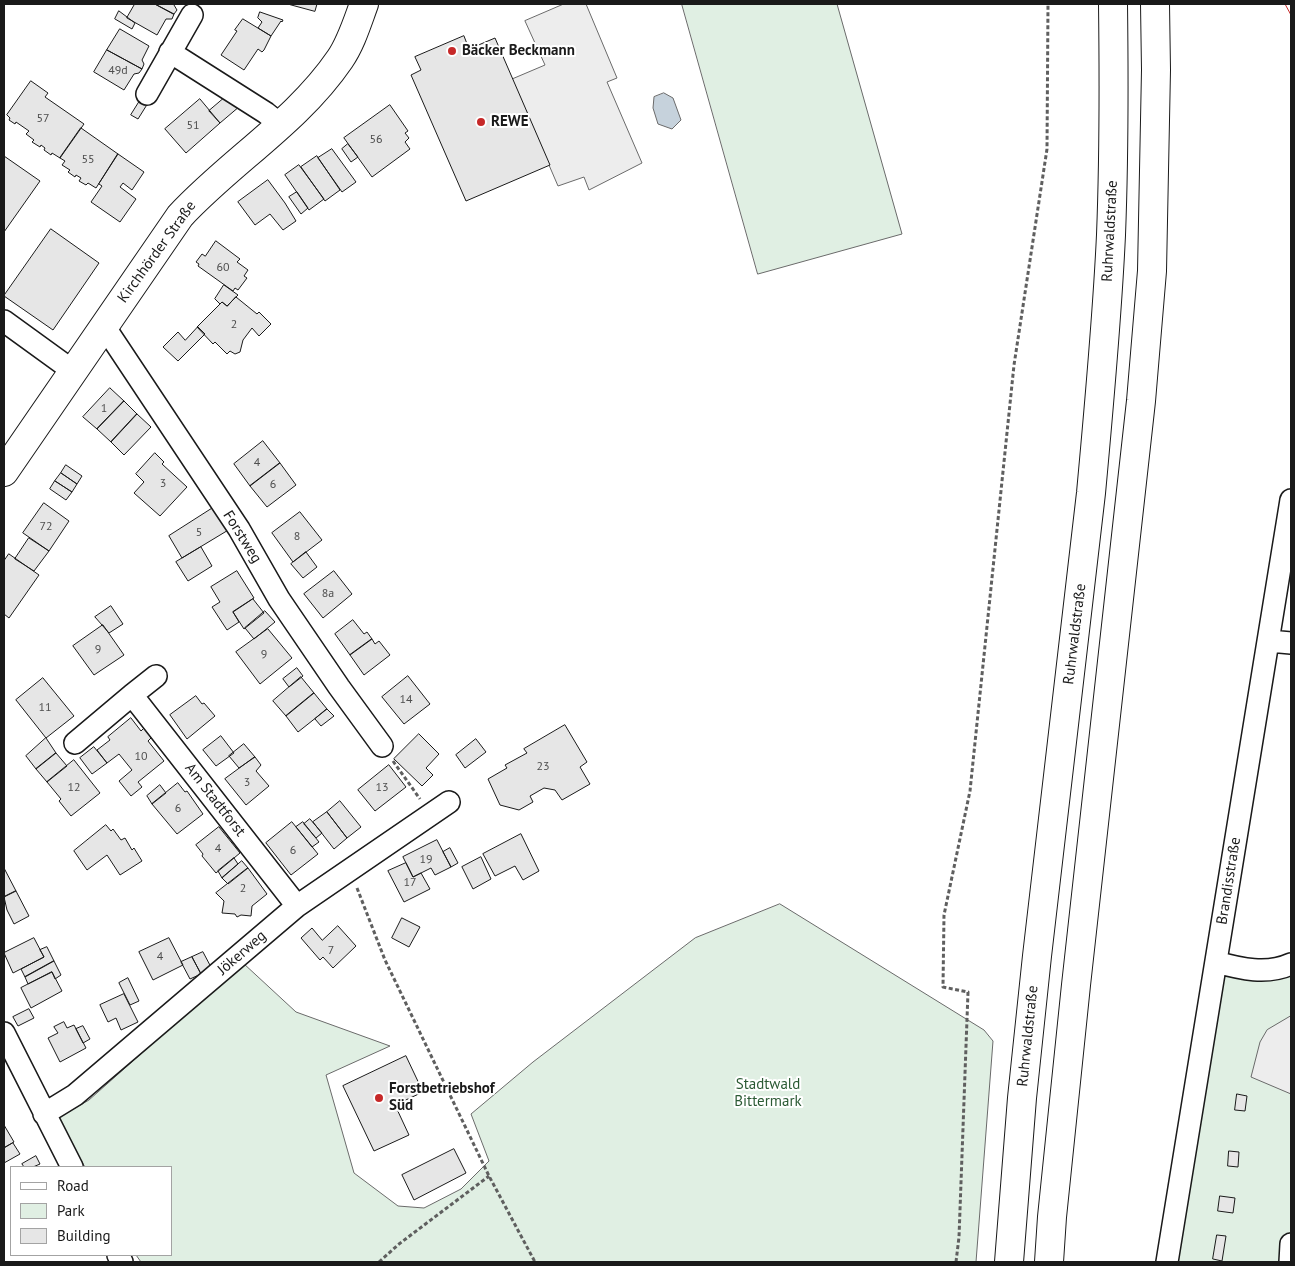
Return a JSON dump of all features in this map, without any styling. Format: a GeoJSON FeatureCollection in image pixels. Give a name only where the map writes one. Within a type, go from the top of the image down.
{"type":"FeatureCollection","features":[{"type":"Feature","properties":{"kind":"main road","name":"Kirchhörder Straße"},"geometry":{"type":"LineString","coordinates":[[4,472],[180,216],[196,198],[282,125],[310,98],[340,58],[364,4]]}},
{"type":"Feature","properties":{"kind":"main road","name":"Ruhrwaldstraße"},"geometry":{"type":"LineString","coordinates":[[1010,1262],[1022,1098],[1097,426],[1111,236],[1114,133],[1114,4]]}},
{"type":"Feature","properties":{"kind":"main road"},"geometry":{"type":"LineString","coordinates":[[1049,1262],[1076,985],[1141,401],[1152,271],[1156,70],[1155,4]]}},
{"type":"Feature","properties":{"kind":"street"},"geometry":{"type":"LineString","coordinates":[[147,94],[192,15]]}},
{"type":"Feature","properties":{"kind":"street"},"geometry":{"type":"LineString","coordinates":[[170,52],[282,125]]}},
{"type":"Feature","properties":{"kind":"street"},"geometry":{"type":"LineString","coordinates":[[4,321],[73,371]]}},
{"type":"Feature","properties":{"kind":"street","name":"Forstweg"},"geometry":{"type":"LineString","coordinates":[[104,326],[239,529],[279,599],[382,746]]}},
{"type":"Feature","properties":{"kind":"street"},"geometry":{"type":"LineString","coordinates":[[4,329],[25,337]]}},
{"type":"Feature","properties":{"kind":"street","name":"Brandisstraße"},"geometry":{"type":"LineString","coordinates":[[1167,1262],[1291,506]]}},
{"type":"Feature","properties":{"kind":"street"},"geometry":{"type":"LineString","coordinates":[[1269,640],[1291,643]]}},
{"type":"Feature","properties":{"kind":"street"},"geometry":{"type":"LineString","coordinates":[[75,743],[156,676]]}},
{"type":"Feature","properties":{"kind":"street","name":"Am Stadtforst"},"geometry":{"type":"LineString","coordinates":[[132,695],[297,906]]}},
{"type":"Feature","properties":{"kind":"street","name":"Jökerweg"},"geometry":{"type":"LineString","coordinates":[[44,1114],[76,1095],[297,906],[440,808]]}},
{"type":"Feature","properties":{"kind":"street"},"geometry":{"type":"LineString","coordinates":[[1216,962],[1238,969],[1268,971],[1291,964]]}},
{"type":"Feature","properties":{"kind":"street"},"geometry":{"type":"LineString","coordinates":[[4,1033],[71,1166]]}},
{"type":"Feature","properties":{"kind":"street"},"geometry":{"type":"LineString","coordinates":[[1290,1262],[1291,1244]]}},
{"type":"Feature","properties":{"kind":"path"},"geometry":{"type":"LineString","coordinates":[[956,1262],[968,992],[943,987],[944,915],[970,791],[1014,364],[1047,149],[1048,4]]}},
{"type":"Feature","properties":{"kind":"path"},"geometry":{"type":"LineString","coordinates":[[382,746],[440,808]]}},
{"type":"Feature","properties":{"kind":"path"},"geometry":{"type":"LineString","coordinates":[[350,870],[385,960],[489,1176],[535,1262]]}},
{"type":"Feature","properties":{"kind":"path"},"geometry":{"type":"LineString","coordinates":[[379,1262],[489,1176]]}},
{"type":"Feature","properties":{"kind":"green space"},"geometry":{"type":"Polygon","coordinates":[[[682,4],[837,4],[902,234],[758,274],[682,4]]]}},
{"type":"Feature","properties":{"kind":"green space","name":"Stadtwald Bittermark"},"geometry":{"type":"Polygon","coordinates":[[[780,904],[984,1030],[993,1041],[976,1262],[141,1262],[137,1256],[172,1256],[172,1166],[84,1166],[56,1119],[89,1100],[243,963],[296,1012],[390,1046],[326,1075],[354,1173],[398,1206],[424,1208],[461,1189],[489,1161],[471,1114],[533,1062],[695,938],[780,904]]]}},
{"type":"Feature","properties":{"kind":"green space"},"geometry":{"type":"Polygon","coordinates":[[[1216,962],[1291,964],[1291,1262],[1167,1262],[1216,962]]]}},
{"type":"Feature","properties":{"kind":"shaded area"},"geometry":{"type":"Polygon","coordinates":[[[564,4],[586,4],[617,78],[607,82],[642,163],[589,190],[584,177],[558,186],[512,79],[545,65],[525,21],[564,4]]]}},
{"type":"Feature","properties":{"kind":"shaded area"},"geometry":{"type":"Polygon","coordinates":[[[664,93],[673,98],[681,120],[672,129],[658,124],[653,108],[654,97],[664,93]]]}},
{"type":"Feature","properties":{"kind":"shaded area"},"geometry":{"type":"Polygon","coordinates":[[[1291,1016],[1291,1094],[1251,1077],[1260,1042],[1267,1030],[1291,1016]]]}},
{"type":"Feature","properties":{"kind":"building"},"geometry":{"type":"Polygon","coordinates":[[[135,4],[155,4],[174,14],[172,19],[166,19],[157,35],[127,18],[135,4]]]}},
{"type":"Feature","properties":{"kind":"building"},"geometry":{"type":"Polygon","coordinates":[[[155,4],[175,4],[177,10],[174,14],[155,4]]]}},
{"type":"Feature","properties":{"kind":"building"},"geometry":{"type":"Polygon","coordinates":[[[288,4],[317,4],[315,11],[288,4]]]}},
{"type":"Feature","properties":{"kind":"building"},"geometry":{"type":"Polygon","coordinates":[[[119,11],[135,23],[132,29],[115,19],[119,11]]]}},
{"type":"Feature","properties":{"kind":"building"},"geometry":{"type":"Polygon","coordinates":[[[260,12],[283,20],[271,36],[258,28],[262,22],[258,18],[260,12]]]}},
{"type":"Feature","properties":{"kind":"building"},"geometry":{"type":"Polygon","coordinates":[[[243,19],[271,36],[264,50],[262,52],[258,49],[244,70],[221,55],[243,19]]]}},
{"type":"Feature","properties":{"kind":"building"},"geometry":{"type":"Polygon","coordinates":[[[120,29],[149,46],[142,60],[144,64],[142,69],[107,50],[120,29]]]}},
{"type":"Feature","properties":{"kind":"building","name":"REWE"},"geometry":{"type":"Polygon","coordinates":[[[464,36],[469,49],[495,38],[550,165],[466,201],[411,75],[421,70],[415,57],[464,36]]]}},
{"type":"Feature","properties":{"kind":"building"},"geometry":{"type":"Polygon","coordinates":[[[107,50],[142,69],[139,73],[134,74],[124,90],[94,72],[107,50]]]}},
{"type":"Feature","properties":{"kind":"building"},"geometry":{"type":"Polygon","coordinates":[[[31,81],[48,93],[45,97],[84,124],[60,158],[52,153],[51,155],[41,145],[40,147],[32,142],[34,140],[26,134],[29,131],[16,122],[15,124],[9,120],[10,118],[7,115],[31,81]]]}},
{"type":"Feature","properties":{"kind":"building"},"geometry":{"type":"Polygon","coordinates":[[[229,94],[240,106],[220,123],[209,111],[229,94]]]}},
{"type":"Feature","properties":{"kind":"building"},"geometry":{"type":"Polygon","coordinates":[[[141,99],[148,103],[138,119],[131,115],[141,99]]]}},
{"type":"Feature","properties":{"kind":"building"},"geometry":{"type":"Polygon","coordinates":[[[200,99],[220,123],[186,153],[165,129],[200,99]]]}},
{"type":"Feature","properties":{"kind":"building"},"geometry":{"type":"Polygon","coordinates":[[[390,105],[408,131],[405,133],[409,138],[405,142],[410,149],[372,177],[344,138],[390,105]]]}},
{"type":"Feature","properties":{"kind":"building"},"geometry":{"type":"Polygon","coordinates":[[[81,128],[118,154],[96,188],[88,183],[86,185],[79,181],[81,178],[76,175],[75,177],[68,172],[70,170],[62,165],[65,161],[60,158],[81,128]]]}},
{"type":"Feature","properties":{"kind":"building"},"geometry":{"type":"Polygon","coordinates":[[[348,144],[358,157],[351,162],[342,149],[348,144]]]}},
{"type":"Feature","properties":{"kind":"building"},"geometry":{"type":"Polygon","coordinates":[[[332,149],[356,182],[342,192],[318,158],[332,149]]]}},
{"type":"Feature","properties":{"kind":"building"},"geometry":{"type":"Polygon","coordinates":[[[118,154],[144,172],[132,190],[123,183],[120,187],[136,199],[120,222],[91,202],[102,186],[99,184],[118,154]]]}},
{"type":"Feature","properties":{"kind":"building"},"geometry":{"type":"Polygon","coordinates":[[[4,156],[40,181],[4,232],[4,156]]]}},
{"type":"Feature","properties":{"kind":"building"},"geometry":{"type":"Polygon","coordinates":[[[317,156],[340,190],[325,201],[301,167],[317,156]]]}},
{"type":"Feature","properties":{"kind":"building"},"geometry":{"type":"Polygon","coordinates":[[[299,165],[324,199],[309,210],[285,175],[299,165]]]}},
{"type":"Feature","properties":{"kind":"building"},"geometry":{"type":"Polygon","coordinates":[[[268,180],[296,221],[283,230],[270,214],[255,225],[238,202],[268,180]]]}},
{"type":"Feature","properties":{"kind":"building"},"geometry":{"type":"Polygon","coordinates":[[[297,192],[308,208],[301,214],[289,197],[297,192]]]}},
{"type":"Feature","properties":{"kind":"building"},"geometry":{"type":"Polygon","coordinates":[[[51,229],[99,263],[53,330],[4,296],[51,229]]]}},
{"type":"Feature","properties":{"kind":"building"},"geometry":{"type":"Polygon","coordinates":[[[216,241],[240,259],[237,262],[248,270],[244,276],[247,278],[238,290],[235,288],[233,291],[198,266],[199,264],[196,262],[202,254],[205,256],[216,241]]]}},
{"type":"Feature","properties":{"kind":"building"},"geometry":{"type":"Polygon","coordinates":[[[224,285],[238,295],[227,306],[222,302],[220,304],[215,299],[224,285]]]}},
{"type":"Feature","properties":{"kind":"building"},"geometry":{"type":"Polygon","coordinates":[[[236,297],[257,314],[259,312],[271,324],[259,336],[252,328],[243,340],[240,352],[235,354],[230,351],[227,354],[215,342],[213,344],[197,327],[222,302],[227,306],[236,297]]]}},
{"type":"Feature","properties":{"kind":"building"},"geometry":{"type":"Polygon","coordinates":[[[198,327],[205,334],[178,361],[163,347],[178,332],[185,340],[198,327]]]}},
{"type":"Feature","properties":{"kind":"building"},"geometry":{"type":"Polygon","coordinates":[[[110,388],[124,401],[97,429],[83,417],[110,388]]]}},
{"type":"Feature","properties":{"kind":"building"},"geometry":{"type":"Polygon","coordinates":[[[124,401],[137,414],[111,442],[97,429],[124,401]]]}},
{"type":"Feature","properties":{"kind":"building"},"geometry":{"type":"Polygon","coordinates":[[[137,414],[151,427],[124,455],[111,442],[137,414]]]}},
{"type":"Feature","properties":{"kind":"building"},"geometry":{"type":"Polygon","coordinates":[[[263,441],[280,463],[250,486],[234,464],[263,441]]]}},
{"type":"Feature","properties":{"kind":"building"},"geometry":{"type":"Polygon","coordinates":[[[155,453],[164,462],[162,464],[187,487],[160,516],[134,493],[144,482],[136,474],[155,453]]]}},
{"type":"Feature","properties":{"kind":"building"},"geometry":{"type":"Polygon","coordinates":[[[280,463],[296,485],[267,507],[250,486],[280,463]]]}},
{"type":"Feature","properties":{"kind":"building"},"geometry":{"type":"Polygon","coordinates":[[[66,465],[82,476],[77,484],[61,473],[66,465]]]}},
{"type":"Feature","properties":{"kind":"building"},"geometry":{"type":"Polygon","coordinates":[[[61,473],[77,484],[72,492],[55,481],[61,473]]]}},
{"type":"Feature","properties":{"kind":"building"},"geometry":{"type":"Polygon","coordinates":[[[55,481],[72,492],[66,500],[50,489],[55,481]]]}},
{"type":"Feature","properties":{"kind":"building"},"geometry":{"type":"Polygon","coordinates":[[[44,503],[69,521],[49,551],[23,533],[44,503]]]}},
{"type":"Feature","properties":{"kind":"building"},"geometry":{"type":"Polygon","coordinates":[[[216,506],[230,529],[182,558],[169,536],[216,506]]]}},
{"type":"Feature","properties":{"kind":"building"},"geometry":{"type":"Polygon","coordinates":[[[300,512],[322,540],[293,562],[272,533],[300,512]]]}},
{"type":"Feature","properties":{"kind":"building"},"geometry":{"type":"Polygon","coordinates":[[[29,538],[49,551],[34,571],[15,559],[29,538]]]}},
{"type":"Feature","properties":{"kind":"building"},"geometry":{"type":"Polygon","coordinates":[[[201,547],[212,566],[188,581],[176,562],[201,547]]]}},
{"type":"Feature","properties":{"kind":"building"},"geometry":{"type":"Polygon","coordinates":[[[306,552],[317,567],[303,578],[291,564],[306,552]]]}},
{"type":"Feature","properties":{"kind":"building"},"geometry":{"type":"Polygon","coordinates":[[[9,554],[39,575],[9,618],[4,614],[4,561],[9,554]]]}},
{"type":"Feature","properties":{"kind":"building"},"geometry":{"type":"Polygon","coordinates":[[[237,571],[254,598],[233,612],[239,622],[227,630],[212,607],[220,602],[211,587],[237,571]]]}},
{"type":"Feature","properties":{"kind":"building"},"geometry":{"type":"Polygon","coordinates":[[[334,571],[352,594],[323,618],[304,594],[334,571]]]}},
{"type":"Feature","properties":{"kind":"building"},"geometry":{"type":"Polygon","coordinates":[[[253,599],[264,613],[244,629],[233,612],[253,599]]]}},
{"type":"Feature","properties":{"kind":"building"},"geometry":{"type":"Polygon","coordinates":[[[111,606],[123,624],[109,633],[95,617],[111,606]]]}},
{"type":"Feature","properties":{"kind":"building"},"geometry":{"type":"Polygon","coordinates":[[[265,611],[275,622],[254,639],[245,628],[265,611]]]}},
{"type":"Feature","properties":{"kind":"building"},"geometry":{"type":"Polygon","coordinates":[[[353,620],[364,634],[367,632],[372,639],[350,655],[335,634],[353,620]]]}},
{"type":"Feature","properties":{"kind":"building"},"geometry":{"type":"Polygon","coordinates":[[[103,625],[124,655],[94,675],[73,646],[103,625]]]}},
{"type":"Feature","properties":{"kind":"building"},"geometry":{"type":"Polygon","coordinates":[[[268,629],[292,658],[260,684],[236,652],[268,629]]]}},
{"type":"Feature","properties":{"kind":"building"},"geometry":{"type":"Polygon","coordinates":[[[372,639],[375,644],[379,641],[390,655],[364,675],[350,655],[372,639]]]}},
{"type":"Feature","properties":{"kind":"building"},"geometry":{"type":"Polygon","coordinates":[[[297,668],[303,676],[289,687],[283,679],[297,668]]]}},
{"type":"Feature","properties":{"kind":"building"},"geometry":{"type":"Polygon","coordinates":[[[408,676],[430,704],[404,724],[382,697],[408,676]]]}},
{"type":"Feature","properties":{"kind":"building"},"geometry":{"type":"Polygon","coordinates":[[[301,677],[314,693],[286,716],[273,701],[301,677]]]}},
{"type":"Feature","properties":{"kind":"building"},"geometry":{"type":"Polygon","coordinates":[[[43,678],[74,716],[46,738],[16,700],[43,678]]]}},
{"type":"Feature","properties":{"kind":"building"},"geometry":{"type":"Polygon","coordinates":[[[314,693],[327,709],[298,732],[286,716],[314,693]]]}},
{"type":"Feature","properties":{"kind":"building"},"geometry":{"type":"Polygon","coordinates":[[[196,696],[215,716],[187,739],[170,715],[196,696]]]}},
{"type":"Feature","properties":{"kind":"building"},"geometry":{"type":"Polygon","coordinates":[[[327,709],[334,716],[321,726],[315,719],[327,709]]]}},
{"type":"Feature","properties":{"kind":"building"},"geometry":{"type":"Polygon","coordinates":[[[131,718],[141,731],[144,728],[152,737],[148,741],[164,761],[138,782],[142,787],[131,796],[119,781],[132,770],[119,754],[107,763],[97,750],[110,740],[108,737],[131,718]]]}},
{"type":"Feature","properties":{"kind":"building"},"geometry":{"type":"Polygon","coordinates":[[[565,725],[587,762],[580,767],[590,784],[562,800],[555,790],[544,788],[530,796],[533,802],[519,810],[500,805],[488,779],[507,768],[505,765],[527,753],[524,749],[565,725]]]}},
{"type":"Feature","properties":{"kind":"building"},"geometry":{"type":"Polygon","coordinates":[[[419,734],[439,754],[426,768],[433,775],[422,786],[394,759],[419,734]]]}},
{"type":"Feature","properties":{"kind":"building"},"geometry":{"type":"Polygon","coordinates":[[[221,736],[234,753],[216,766],[203,750],[221,736]]]}},
{"type":"Feature","properties":{"kind":"building"},"geometry":{"type":"Polygon","coordinates":[[[46,738],[56,753],[36,769],[26,756],[46,738]]]}},
{"type":"Feature","properties":{"kind":"building"},"geometry":{"type":"Polygon","coordinates":[[[476,739],[486,752],[465,768],[456,755],[476,739]]]}},
{"type":"Feature","properties":{"kind":"building"},"geometry":{"type":"Polygon","coordinates":[[[244,744],[255,757],[239,768],[229,756],[244,744]]]}},
{"type":"Feature","properties":{"kind":"building"},"geometry":{"type":"Polygon","coordinates":[[[94,747],[107,763],[92,774],[80,758],[94,747]]]}},
{"type":"Feature","properties":{"kind":"building"},"geometry":{"type":"Polygon","coordinates":[[[56,753],[67,766],[47,782],[36,769],[56,753]]]}},
{"type":"Feature","properties":{"kind":"building"},"geometry":{"type":"Polygon","coordinates":[[[255,757],[261,765],[256,771],[269,786],[246,805],[225,779],[255,757]]]}},
{"type":"Feature","properties":{"kind":"building"},"geometry":{"type":"Polygon","coordinates":[[[74,760],[100,793],[71,816],[59,801],[61,799],[47,782],[74,760]]]}},
{"type":"Feature","properties":{"kind":"building"},"geometry":{"type":"Polygon","coordinates":[[[389,765],[406,787],[375,811],[358,790],[389,765]]]}},
{"type":"Feature","properties":{"kind":"building"},"geometry":{"type":"Polygon","coordinates":[[[178,783],[185,792],[187,791],[203,814],[177,834],[152,804],[178,783]]]}},
{"type":"Feature","properties":{"kind":"building"},"geometry":{"type":"Polygon","coordinates":[[[160,785],[166,793],[152,804],[147,796],[160,785]]]}},
{"type":"Feature","properties":{"kind":"building"},"geometry":{"type":"Polygon","coordinates":[[[340,801],[361,827],[347,838],[327,812],[340,801]]]}},
{"type":"Feature","properties":{"kind":"building"},"geometry":{"type":"Polygon","coordinates":[[[327,812],[347,838],[334,849],[313,822],[327,812]]]}},
{"type":"Feature","properties":{"kind":"building"},"geometry":{"type":"Polygon","coordinates":[[[310,819],[322,833],[316,838],[304,824],[310,819]]]}},
{"type":"Feature","properties":{"kind":"building"},"geometry":{"type":"Polygon","coordinates":[[[292,822],[318,854],[291,875],[266,843],[292,822]]]}},
{"type":"Feature","properties":{"kind":"building"},"geometry":{"type":"Polygon","coordinates":[[[303,822],[319,842],[312,847],[296,827],[303,822]]]}},
{"type":"Feature","properties":{"kind":"building"},"geometry":{"type":"Polygon","coordinates":[[[106,825],[111,831],[113,829],[121,840],[125,838],[132,850],[134,848],[142,861],[120,875],[107,855],[87,870],[74,851],[106,825]]]}},
{"type":"Feature","properties":{"kind":"building"},"geometry":{"type":"Polygon","coordinates":[[[219,827],[240,853],[216,873],[202,856],[203,854],[196,845],[219,827]]]}},
{"type":"Feature","properties":{"kind":"building"},"geometry":{"type":"Polygon","coordinates":[[[521,834],[539,871],[523,880],[515,866],[495,876],[483,854],[521,834]]]}},
{"type":"Feature","properties":{"kind":"building"},"geometry":{"type":"Polygon","coordinates":[[[437,840],[451,867],[435,875],[431,868],[413,877],[403,857],[437,840]]]}},
{"type":"Feature","properties":{"kind":"building"},"geometry":{"type":"Polygon","coordinates":[[[450,848],[458,863],[451,867],[443,852],[450,848]]]}},
{"type":"Feature","properties":{"kind":"building"},"geometry":{"type":"Polygon","coordinates":[[[481,857],[491,879],[473,889],[462,867],[481,857]]]}},
{"type":"Feature","properties":{"kind":"building"},"geometry":{"type":"Polygon","coordinates":[[[234,858],[238,864],[222,878],[218,871],[234,858]]]}},
{"type":"Feature","properties":{"kind":"building"},"geometry":{"type":"Polygon","coordinates":[[[242,861],[248,868],[228,884],[222,878],[242,861]]]}},
{"type":"Feature","properties":{"kind":"building"},"geometry":{"type":"Polygon","coordinates":[[[406,863],[413,877],[421,873],[430,889],[404,902],[388,871],[406,863]]]}},
{"type":"Feature","properties":{"kind":"building"},"geometry":{"type":"Polygon","coordinates":[[[4,868],[16,891],[4,897],[4,868]]]}},
{"type":"Feature","properties":{"kind":"building"},"geometry":{"type":"Polygon","coordinates":[[[248,868],[267,894],[252,906],[251,916],[241,915],[237,917],[235,914],[222,913],[224,901],[216,893],[248,868]]]}},
{"type":"Feature","properties":{"kind":"building"},"geometry":{"type":"Polygon","coordinates":[[[16,891],[29,916],[14,924],[7,910],[4,897],[16,891]]]}},
{"type":"Feature","properties":{"kind":"building"},"geometry":{"type":"Polygon","coordinates":[[[402,918],[420,927],[409,947],[392,938],[402,918]]]}},
{"type":"Feature","properties":{"kind":"building"},"geometry":{"type":"Polygon","coordinates":[[[338,926],[356,946],[333,968],[323,957],[320,960],[301,938],[312,928],[322,940],[338,926]]]}},
{"type":"Feature","properties":{"kind":"building"},"geometry":{"type":"Polygon","coordinates":[[[34,938],[44,957],[13,973],[4,953],[34,938]]]}},
{"type":"Feature","properties":{"kind":"building"},"geometry":{"type":"Polygon","coordinates":[[[169,938],[183,965],[153,980],[139,952],[169,938]]]}},
{"type":"Feature","properties":{"kind":"building"},"geometry":{"type":"Polygon","coordinates":[[[47,947],[54,961],[25,977],[21,969],[44,957],[40,950],[47,947]]]}},
{"type":"Feature","properties":{"kind":"building"},"geometry":{"type":"Polygon","coordinates":[[[203,952],[212,969],[201,974],[192,957],[203,952]]]}},
{"type":"Feature","properties":{"kind":"building"},"geometry":{"type":"Polygon","coordinates":[[[192,957],[201,974],[190,979],[181,962],[192,957]]]}},
{"type":"Feature","properties":{"kind":"building"},"geometry":{"type":"Polygon","coordinates":[[[54,961],[61,975],[55,979],[52,972],[28,984],[25,977],[54,961]]]}},
{"type":"Feature","properties":{"kind":"building"},"geometry":{"type":"Polygon","coordinates":[[[52,972],[62,991],[31,1008],[21,988],[52,972]]]}},
{"type":"Feature","properties":{"kind":"building"},"geometry":{"type":"Polygon","coordinates":[[[128,978],[139,1001],[130,1005],[119,983],[128,978]]]}},
{"type":"Feature","properties":{"kind":"building"},"geometry":{"type":"Polygon","coordinates":[[[124,994],[138,1022],[121,1030],[116,1018],[108,1022],[100,1005],[124,994]]]}},
{"type":"Feature","properties":{"kind":"building"},"geometry":{"type":"Polygon","coordinates":[[[29,1009],[34,1018],[18,1026],[13,1017],[29,1009]]]}},
{"type":"Feature","properties":{"kind":"building"},"geometry":{"type":"Polygon","coordinates":[[[64,1022],[67,1028],[74,1025],[86,1048],[60,1062],[48,1038],[58,1033],[54,1027],[64,1022]]]}},
{"type":"Feature","properties":{"kind":"building"},"geometry":{"type":"Polygon","coordinates":[[[83,1026],[90,1039],[83,1043],[76,1029],[83,1026]]]}},
{"type":"Feature","properties":{"kind":"building","name":"Forstbetriebshof Süd"},"geometry":{"type":"Polygon","coordinates":[[[406,1056],[423,1092],[395,1105],[409,1135],[374,1151],[343,1086],[406,1056]]]}},
{"type":"Feature","properties":{"kind":"building"},"geometry":{"type":"Polygon","coordinates":[[[1237,1094],[1247,1096],[1245,1111],[1235,1110],[1237,1094]]]}},
{"type":"Feature","properties":{"kind":"building"},"geometry":{"type":"Polygon","coordinates":[[[4,1125],[14,1142],[4,1148],[4,1125]]]}},
{"type":"Feature","properties":{"kind":"building"},"geometry":{"type":"Polygon","coordinates":[[[13,1143],[20,1154],[4,1163],[4,1148],[13,1143]]]}},
{"type":"Feature","properties":{"kind":"building"},"geometry":{"type":"Polygon","coordinates":[[[454,1149],[466,1173],[414,1200],[402,1175],[454,1149]]]}},
{"type":"Feature","properties":{"kind":"building"},"geometry":{"type":"Polygon","coordinates":[[[1229,1151],[1239,1152],[1238,1167],[1228,1166],[1229,1151]]]}},
{"type":"Feature","properties":{"kind":"building"},"geometry":{"type":"Polygon","coordinates":[[[36,1156],[40,1164],[23,1166],[22,1164],[36,1156]]]}},
{"type":"Feature","properties":{"kind":"building"},"geometry":{"type":"Polygon","coordinates":[[[1220,1196],[1235,1198],[1233,1213],[1218,1211],[1220,1196]]]}},
{"type":"Feature","properties":{"kind":"building"},"geometry":{"type":"Polygon","coordinates":[[[1217,1235],[1226,1236],[1222,1261],[1213,1259],[1217,1235]]]}},
{"type":"Feature","properties":{"kind":"power"},"geometry":{"type":"LineString","coordinates":[[1285,4],[1291,15]]}},
{"type":"Feature","properties":{"kind":"place","name":"Bäcker Beckmann"},"geometry":{"type":"Point","coordinates":[452,51]}},
{"type":"Feature","properties":{"kind":"place","name":"REWE"},"geometry":{"type":"Point","coordinates":[481,122]}},
{"type":"Feature","properties":{"kind":"place","name":"Forstbetriebshof Süd"},"geometry":{"type":"Point","coordinates":[379,1098]}}]}
